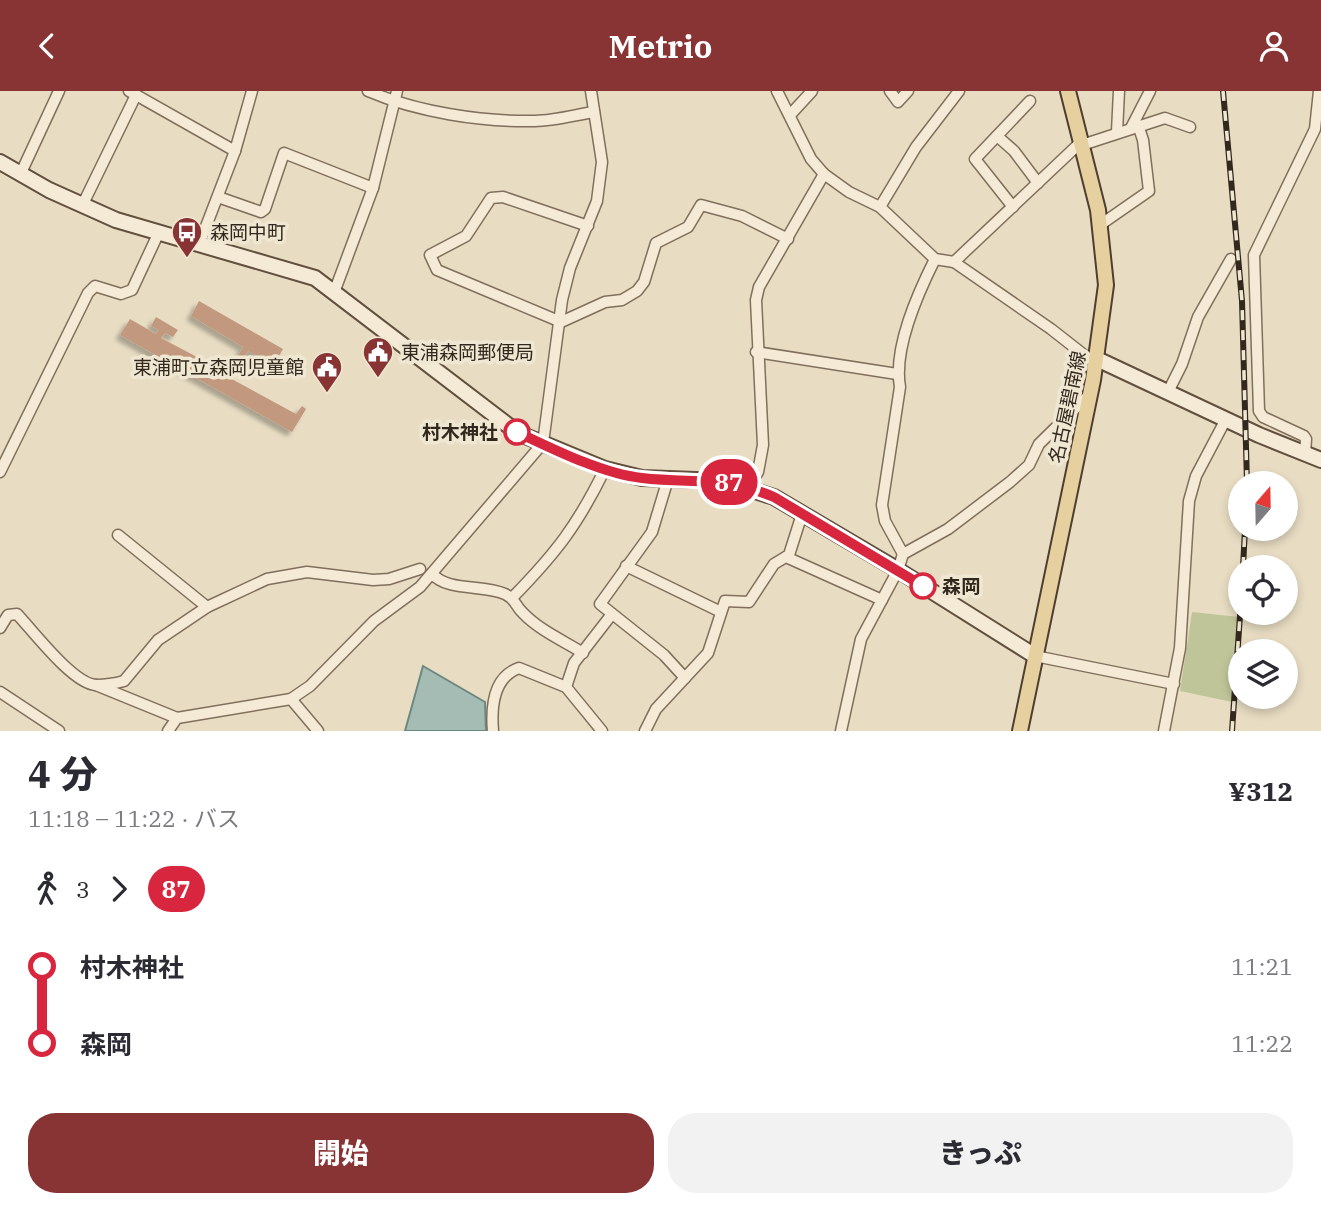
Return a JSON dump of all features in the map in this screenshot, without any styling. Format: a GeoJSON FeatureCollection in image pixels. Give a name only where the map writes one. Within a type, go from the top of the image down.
{"type":"FeatureCollection","features":[{"type":"Feature","properties":{"kind":"main road","name":"名古屋碧南線"},"geometry":{"type":"LineString","coordinates":[[1020,731],[1097,359],[1105,285],[1100,225],[1068,91]]}},
{"type":"Feature","properties":{"kind":"street"},"geometry":{"type":"LineString","coordinates":[[20,175],[59,91]]}},
{"type":"Feature","properties":{"kind":"street"},"geometry":{"type":"LineString","coordinates":[[201,242],[235,151],[252,91]]}},
{"type":"Feature","properties":{"kind":"street"},"geometry":{"type":"LineString","coordinates":[[368,91],[394,102],[458,114],[536,122],[594,112]]}},
{"type":"Feature","properties":{"kind":"street"},"geometry":{"type":"LineString","coordinates":[[335,290],[373,188],[397,91]]}},
{"type":"Feature","properties":{"kind":"street"},"geometry":{"type":"LineString","coordinates":[[0,628],[8,615],[17,614],[70,670],[96,685],[177,718],[291,699],[310,686],[374,621],[432,575],[543,443],[556,333],[561,322],[570,268],[597,201],[602,162],[591,91]]}},
{"type":"Feature","properties":{"kind":"street"},"geometry":{"type":"LineString","coordinates":[[778,91],[811,159],[824,174],[880,208],[935,259],[954,262],[1088,358],[1097,359],[1321,460]]}},
{"type":"Feature","properties":{"kind":"street"},"geometry":{"type":"LineString","coordinates":[[790,115],[811,91]]}},
{"type":"Feature","properties":{"kind":"street"},"geometry":{"type":"LineString","coordinates":[[890,91],[898,102],[908,91]]}},
{"type":"Feature","properties":{"kind":"street"},"geometry":{"type":"LineString","coordinates":[[880,208],[916,147],[959,91]]}},
{"type":"Feature","properties":{"kind":"street"},"geometry":{"type":"LineString","coordinates":[[1116,132],[1119,91]]}},
{"type":"Feature","properties":{"kind":"street"},"geometry":{"type":"LineString","coordinates":[[1134,126],[1150,91]]}},
{"type":"Feature","properties":{"kind":"street"},"geometry":{"type":"LineString","coordinates":[[1305,454],[1307,439],[1304,436],[1263,417],[1259,411],[1254,255],[1315,129],[1319,91]]}},
{"type":"Feature","properties":{"kind":"street"},"geometry":{"type":"LineString","coordinates":[[82,205],[132,93],[235,151]]}},
{"type":"Feature","properties":{"kind":"street"},"geometry":{"type":"LineString","coordinates":[[1013,207],[975,159],[1030,101]]}},
{"type":"Feature","properties":{"kind":"street"},"geometry":{"type":"LineString","coordinates":[[954,262],[1082,143],[1165,118],[1189,127]]}},
{"type":"Feature","properties":{"kind":"street"},"geometry":{"type":"LineString","coordinates":[[1100,225],[1149,191],[1143,140],[1134,126]]}},
{"type":"Feature","properties":{"kind":"street"},"geometry":{"type":"LineString","coordinates":[[997,136],[1014,151],[1038,183]]}},
{"type":"Feature","properties":{"kind":"street"},"geometry":{"type":"LineString","coordinates":[[218,197],[261,212],[265,209],[284,153],[373,188]]}},
{"type":"Feature","properties":{"kind":"street"},"geometry":{"type":"LineString","coordinates":[[0,162],[20,175],[82,205],[159,232],[201,242],[315,278],[335,290],[518,433],[605,469],[642,478],[723,481],[749,487],[802,514],[898,570],[1035,656],[1174,684]]}},
{"type":"Feature","properties":{"kind":"street"},"geometry":{"type":"LineString","coordinates":[[749,487],[758,472],[763,445],[757,352],[756,300],[759,287],[824,174]]}},
{"type":"Feature","properties":{"kind":"street"},"geometry":{"type":"LineString","coordinates":[[589,226],[503,197],[491,198],[466,236],[430,255],[437,270],[561,322],[605,302],[622,300],[637,291],[645,282],[656,243],[688,227],[701,205],[743,216],[788,239]]}},
{"type":"Feature","properties":{"kind":"street"},"geometry":{"type":"LineString","coordinates":[[0,472],[88,293],[95,286],[103,286],[121,294],[132,290],[159,232]]}},
{"type":"Feature","properties":{"kind":"street"},"geometry":{"type":"LineString","coordinates":[[903,554],[885,521],[882,505],[900,387],[897,374],[915,299],[935,259]]}},
{"type":"Feature","properties":{"kind":"street"},"geometry":{"type":"LineString","coordinates":[[1168,392],[1182,364],[1198,317],[1231,259]]}},
{"type":"Feature","properties":{"kind":"street"},"geometry":{"type":"LineString","coordinates":[[757,352],[897,374]]}},
{"type":"Feature","properties":{"kind":"street"},"geometry":{"type":"LineString","coordinates":[[841,731],[858,650],[898,570],[903,554],[948,529],[1010,482],[1029,464],[1039,443],[1089,395]]}},
{"type":"Feature","properties":{"kind":"street"},"geometry":{"type":"LineString","coordinates":[[1164,731],[1180,648],[1189,501],[1196,475],[1226,419]]}},
{"type":"Feature","properties":{"kind":"street"},"geometry":{"type":"LineString","coordinates":[[512,598],[562,544],[581,518],[605,469]]}},
{"type":"Feature","properties":{"kind":"street"},"geometry":{"type":"LineString","coordinates":[[668,478],[652,532],[600,604],[664,655],[685,678]]}},
{"type":"Feature","properties":{"kind":"street"},"geometry":{"type":"LineString","coordinates":[[645,731],[656,709],[708,653],[725,601],[749,602],[774,564],[786,557],[793,545],[802,514]]}},
{"type":"Feature","properties":{"kind":"street"},"geometry":{"type":"LineString","coordinates":[[118,535],[207,607]]}},
{"type":"Feature","properties":{"kind":"street"},"geometry":{"type":"LineString","coordinates":[[786,557],[882,600]]}},
{"type":"Feature","properties":{"kind":"street"},"geometry":{"type":"LineString","coordinates":[[626,566],[721,612]]}},
{"type":"Feature","properties":{"kind":"street"},"geometry":{"type":"LineString","coordinates":[[96,685],[124,681],[148,649],[207,607],[250,585],[292,572],[373,580],[389,579],[420,569]]}},
{"type":"Feature","properties":{"kind":"street"},"geometry":{"type":"LineString","coordinates":[[432,575],[438,582],[488,588],[512,598],[522,613],[583,653]]}},
{"type":"Feature","properties":{"kind":"street"},"geometry":{"type":"LineString","coordinates":[[566,687],[574,663],[612,614]]}},
{"type":"Feature","properties":{"kind":"street"},"geometry":{"type":"LineString","coordinates":[[493,731],[494,700],[508,672],[519,669],[566,687],[602,731]]}},
{"type":"Feature","properties":{"kind":"street"},"geometry":{"type":"LineString","coordinates":[[0,692],[59,731]]}},
{"type":"Feature","properties":{"kind":"street"},"geometry":{"type":"LineString","coordinates":[[291,699],[318,731]]}},
{"type":"Feature","properties":{"kind":"street"},"geometry":{"type":"LineString","coordinates":[[168,731],[177,718]]}},
{"type":"Feature","properties":{"kind":"green space"},"geometry":{"type":"Polygon","coordinates":[[[1192,612],[1228,616],[1228,625],[1238,625],[1237,639],[1228,639],[1228,701],[1180,691],[1192,612]]]}},
{"type":"Feature","properties":{"kind":"water"},"geometry":{"type":"Polygon","coordinates":[[[423,666],[485,702],[486,731],[405,731],[423,666]]]}},
{"type":"Feature","properties":{"kind":"building"},"geometry":{"type":"Polygon","coordinates":[[[199,301],[283,349],[274,365],[248,351],[230,378],[296,414],[302,406],[306,409],[292,432],[120,335],[130,319],[156,334],[159,330],[151,326],[156,317],[178,330],[173,337],[165,333],[161,338],[216,367],[220,361],[231,368],[243,347],[191,316],[199,301]]]}},
{"type":"Feature","properties":{"kind":"railway"},"geometry":{"type":"LineString","coordinates":[[1223,91],[1242,301],[1247,471]]}},
{"type":"Feature","properties":{"kind":"railway"},"geometry":{"type":"LineString","coordinates":[[1244,541],[1244,555]]}},
{"type":"Feature","properties":{"kind":"railway"},"geometry":{"type":"LineString","coordinates":[[1232,731],[1239,625]]}},
{"type":"Feature","properties":{"kind":"bus line","name":"87"},"geometry":{"type":"LineString","coordinates":[[517,432],[605,469],[642,478],[723,481],[749,487],[774,497],[923,586]]}},
{"type":"Feature","properties":{"kind":"place","name":"森岡中町"},"geometry":{"type":"Point","coordinates":[187,259]}},
{"type":"Feature","properties":{"kind":"place","name":"東浦森岡郵便局"},"geometry":{"type":"Point","coordinates":[378,379]}},
{"type":"Feature","properties":{"kind":"place","name":"東浦町立森岡児童館"},"geometry":{"type":"Point","coordinates":[327,394]}},
{"type":"Feature","properties":{"kind":"place","name":"村木神社"},"geometry":{"type":"Point","coordinates":[517,432]}},
{"type":"Feature","properties":{"kind":"place","name":"森岡"},"geometry":{"type":"Point","coordinates":[923,586]}}]}
